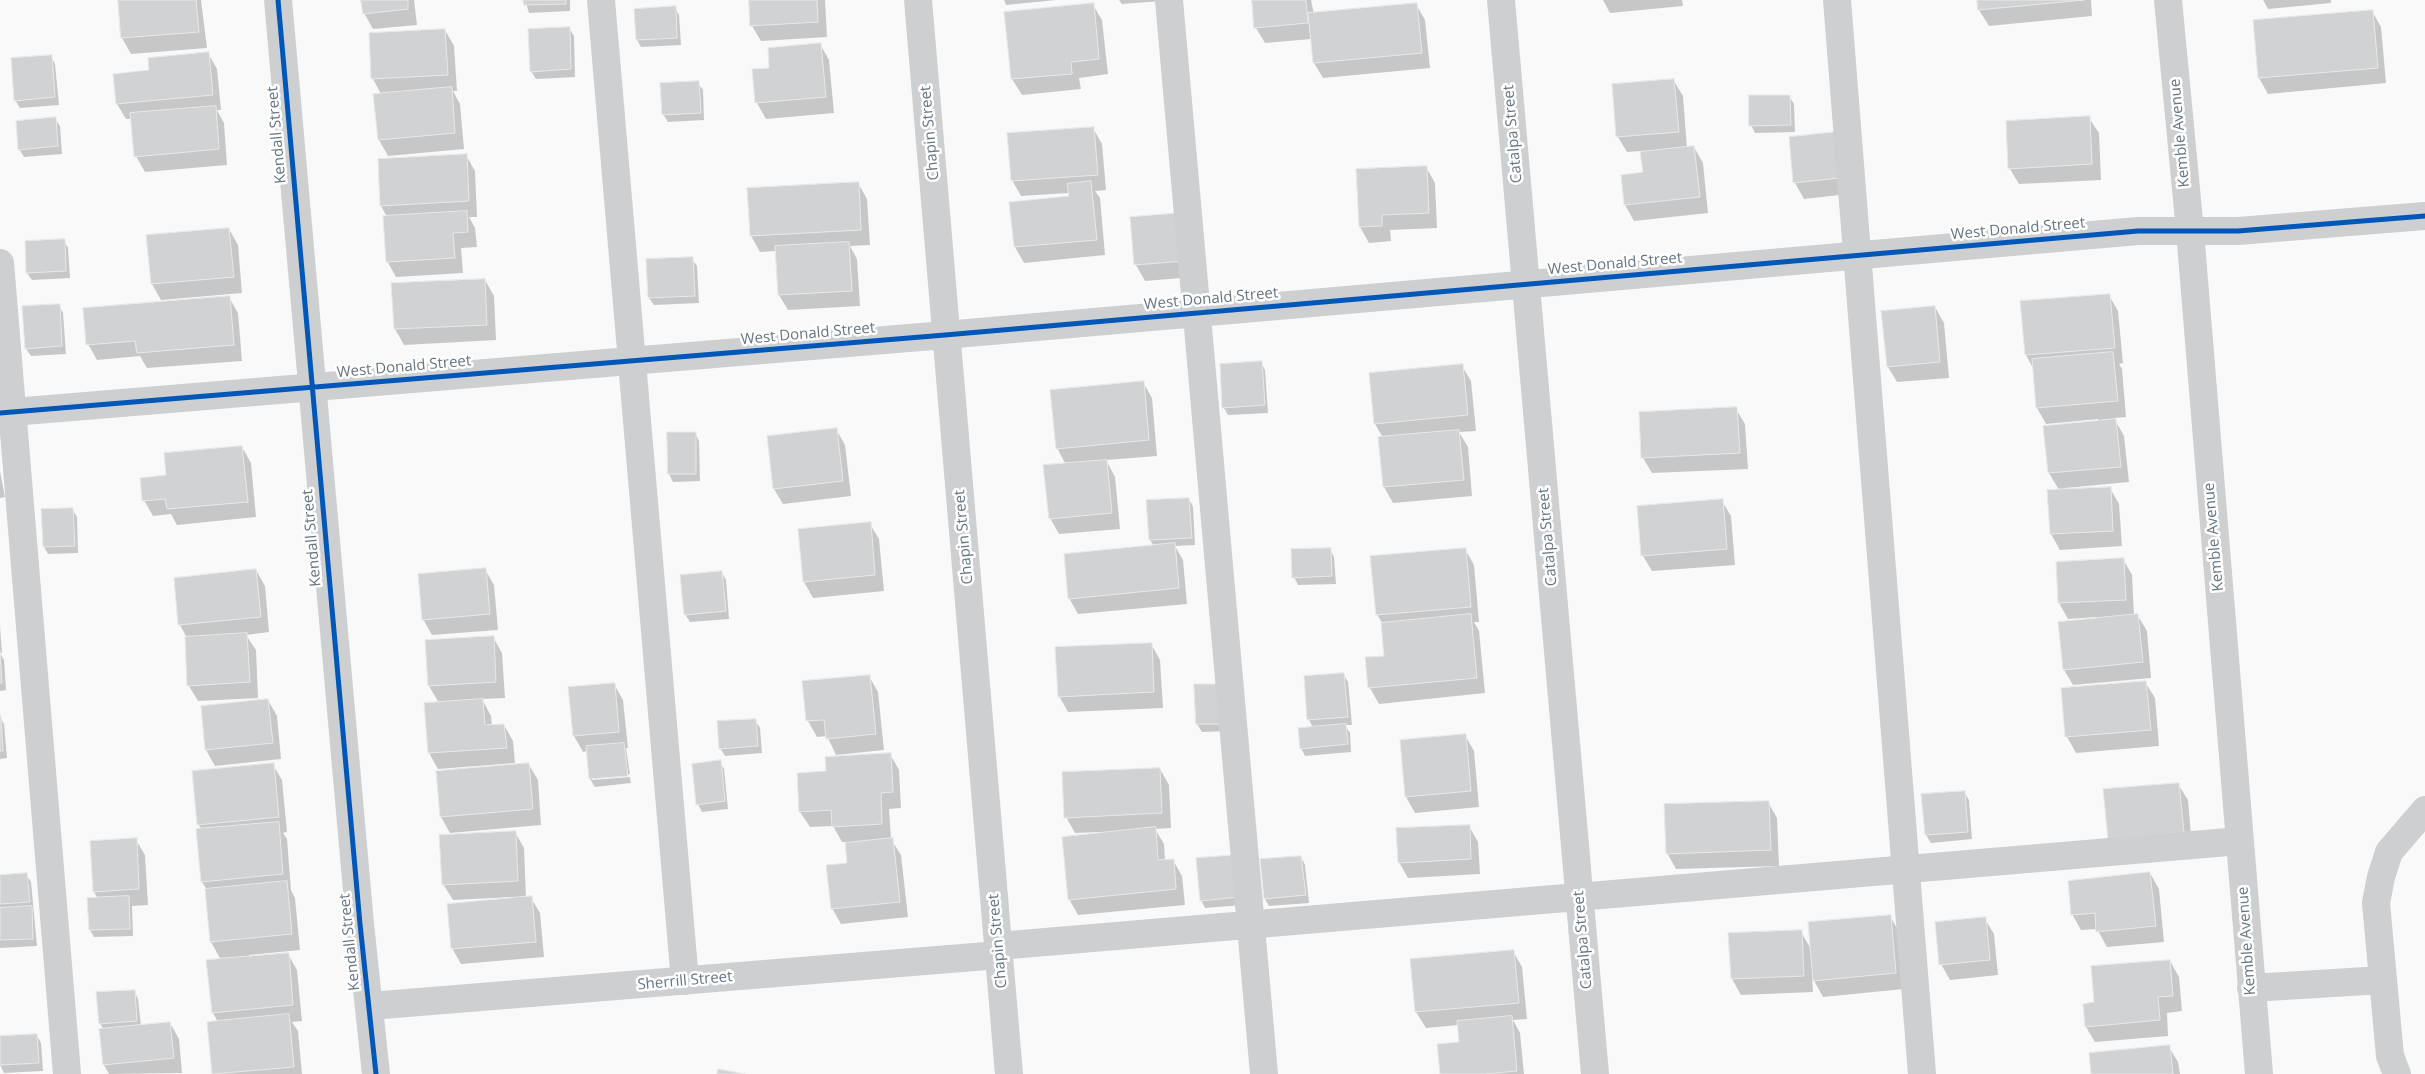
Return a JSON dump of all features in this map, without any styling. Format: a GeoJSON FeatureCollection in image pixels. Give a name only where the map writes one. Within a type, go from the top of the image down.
{"type":"FeatureCollection","features":[{"type":"Feature","properties":{"kind":"street","name":"Kendall Street"},"geometry":{"type":"LineString","coordinates":[[278,0],[359,914],[376,1074]]}},
{"type":"Feature","properties":{"kind":"street"},"geometry":{"type":"LineString","coordinates":[[601,0],[685,982]]}},
{"type":"Feature","properties":{"kind":"street","name":"Chapin Street"},"geometry":{"type":"LineString","coordinates":[[918,0],[1009,1074]]}},
{"type":"Feature","properties":{"kind":"street"},"geometry":{"type":"LineString","coordinates":[[1169,0],[1264,1074]]}},
{"type":"Feature","properties":{"kind":"street","name":"Catalpa Street"},"geometry":{"type":"LineString","coordinates":[[1501,0],[1595,1074]]}},
{"type":"Feature","properties":{"kind":"street"},"geometry":{"type":"LineString","coordinates":[[1836,0],[1858,255],[1922,1074]]}},
{"type":"Feature","properties":{"kind":"street","name":"Kemble Avenue"},"geometry":{"type":"LineString","coordinates":[[2168,0],[2190,232],[2259,1074]]}},
{"type":"Feature","properties":{"kind":"street","name":"West Donald Street"},"geometry":{"type":"LineString","coordinates":[[6,412],[945,335],[2138,231],[2238,231],[2425,216]]}},
{"type":"Feature","properties":{"kind":"street"},"geometry":{"type":"LineString","coordinates":[[0,263],[6,412],[68,1074]]}},
{"type":"Feature","properties":{"kind":"street"},"geometry":{"type":"LineString","coordinates":[[2397,1074],[2390,1056],[2376,903],[2381,877],[2389,852],[2425,810]]}},
{"type":"Feature","properties":{"kind":"street","name":"Sherrill Street"},"geometry":{"type":"LineString","coordinates":[[370,1006],[685,982],[1250,925],[2240,841]]}},
{"type":"Feature","properties":{"kind":"street"},"geometry":{"type":"LineString","coordinates":[[2251,988],[2383,980]]}},
{"type":"Feature","properties":{"kind":"building"},"geometry":{"type":"Polygon","coordinates":[[[118,0],[196,0],[199,32],[121,38],[118,0]]]}},
{"type":"Feature","properties":{"kind":"building"},"geometry":{"type":"Polygon","coordinates":[[[361,0],[408,0],[408,9],[363,14],[361,0]]]}},
{"type":"Feature","properties":{"kind":"building"},"geometry":{"type":"Polygon","coordinates":[[[523,0],[566,0],[566,4],[524,5],[523,0]]]}},
{"type":"Feature","properties":{"kind":"building"},"geometry":{"type":"Polygon","coordinates":[[[749,0],[817,0],[818,22],[750,26],[749,0]]]}},
{"type":"Feature","properties":{"kind":"building"},"geometry":{"type":"Polygon","coordinates":[[[1252,0],[1306,0],[1308,23],[1254,28],[1252,0]]]}},
{"type":"Feature","properties":{"kind":"building"},"geometry":{"type":"Polygon","coordinates":[[[1977,0],[2084,0],[1978,10],[1977,0]]]}},
{"type":"Feature","properties":{"kind":"building"},"geometry":{"type":"Polygon","coordinates":[[[1094,3],[1099,59],[1071,62],[1072,74],[1011,79],[1004,12],[1094,3]]]}},
{"type":"Feature","properties":{"kind":"building"},"geometry":{"type":"Polygon","coordinates":[[[1417,3],[1422,53],[1313,63],[1308,13],[1417,3]]]}},
{"type":"Feature","properties":{"kind":"building"},"geometry":{"type":"Polygon","coordinates":[[[676,6],[677,38],[636,40],[634,9],[676,6]]]}},
{"type":"Feature","properties":{"kind":"building"},"geometry":{"type":"Polygon","coordinates":[[[2373,10],[2378,68],[2258,78],[2253,20],[2373,10]]]}},
{"type":"Feature","properties":{"kind":"building"},"geometry":{"type":"Polygon","coordinates":[[[570,27],[571,69],[530,72],[528,29],[570,27]]]}},
{"type":"Feature","properties":{"kind":"building"},"geometry":{"type":"Polygon","coordinates":[[[445,29],[448,75],[371,79],[369,33],[445,29]]]}},
{"type":"Feature","properties":{"kind":"building"},"geometry":{"type":"Polygon","coordinates":[[[821,43],[826,97],[755,103],[752,69],[769,68],[768,48],[821,43]]]}},
{"type":"Feature","properties":{"kind":"building"},"geometry":{"type":"Polygon","coordinates":[[[209,52],[213,95],[116,104],[113,74],[149,70],[148,58],[209,52]]]}},
{"type":"Feature","properties":{"kind":"building"},"geometry":{"type":"Polygon","coordinates":[[[52,55],[55,97],[14,101],[11,58],[52,55]]]}},
{"type":"Feature","properties":{"kind":"building"},"geometry":{"type":"Polygon","coordinates":[[[1674,79],[1679,132],[1616,137],[1612,84],[1674,79]]]}},
{"type":"Feature","properties":{"kind":"building"},"geometry":{"type":"Polygon","coordinates":[[[699,81],[701,113],[662,115],[660,83],[699,81]]]}},
{"type":"Feature","properties":{"kind":"building"},"geometry":{"type":"Polygon","coordinates":[[[452,87],[455,133],[378,140],[373,94],[452,87]]]}},
{"type":"Feature","properties":{"kind":"building"},"geometry":{"type":"Polygon","coordinates":[[[1749,95],[1790,95],[1791,125],[1749,126],[1749,95]]]}},
{"type":"Feature","properties":{"kind":"building"},"geometry":{"type":"Polygon","coordinates":[[[216,106],[219,149],[134,157],[130,113],[216,106]]]}},
{"type":"Feature","properties":{"kind":"building"},"geometry":{"type":"Polygon","coordinates":[[[2090,116],[2092,164],[2008,169],[2006,121],[2090,116]]]}},
{"type":"Feature","properties":{"kind":"building"},"geometry":{"type":"Polygon","coordinates":[[[56,117],[58,146],[18,150],[16,121],[56,117]]]}},
{"type":"Feature","properties":{"kind":"building"},"geometry":{"type":"Polygon","coordinates":[[[1094,127],[1098,175],[1011,181],[1007,133],[1094,127]]]}},
{"type":"Feature","properties":{"kind":"building"},"geometry":{"type":"Polygon","coordinates":[[[1835,132],[1840,178],[1793,183],[1789,137],[1835,132]]]}},
{"type":"Feature","properties":{"kind":"building"},"geometry":{"type":"Polygon","coordinates":[[[1694,146],[1700,197],[1624,205],[1621,175],[1643,172],[1640,152],[1694,146]]]}},
{"type":"Feature","properties":{"kind":"building"},"geometry":{"type":"Polygon","coordinates":[[[467,154],[469,201],[380,206],[378,159],[467,154]]]}},
{"type":"Feature","properties":{"kind":"building"},"geometry":{"type":"Polygon","coordinates":[[[1427,166],[1429,213],[1382,215],[1382,226],[1359,227],[1356,169],[1427,166]]]}},
{"type":"Feature","properties":{"kind":"building"},"geometry":{"type":"Polygon","coordinates":[[[1091,181],[1097,240],[1014,247],[1009,202],[1069,196],[1067,184],[1091,181]]]}},
{"type":"Feature","properties":{"kind":"building"},"geometry":{"type":"Polygon","coordinates":[[[859,182],[861,230],[750,236],[747,188],[859,182]]]}},
{"type":"Feature","properties":{"kind":"building"},"geometry":{"type":"Polygon","coordinates":[[[467,211],[468,232],[453,233],[455,258],[386,262],[383,216],[467,211]]]}},
{"type":"Feature","properties":{"kind":"building"},"geometry":{"type":"Polygon","coordinates":[[[1181,213],[1185,261],[1134,265],[1130,217],[1181,213]]]}},
{"type":"Feature","properties":{"kind":"building"},"geometry":{"type":"Polygon","coordinates":[[[229,228],[234,277],[151,284],[146,235],[229,228]]]}},
{"type":"Feature","properties":{"kind":"building"},"geometry":{"type":"Polygon","coordinates":[[[65,239],[66,271],[26,273],[25,241],[65,239]]]}},
{"type":"Feature","properties":{"kind":"building"},"geometry":{"type":"Polygon","coordinates":[[[849,242],[852,291],[778,295],[775,246],[849,242]]]}},
{"type":"Feature","properties":{"kind":"building"},"geometry":{"type":"Polygon","coordinates":[[[693,257],[695,296],[648,298],[646,259],[693,257]]]}},
{"type":"Feature","properties":{"kind":"building"},"geometry":{"type":"Polygon","coordinates":[[[485,279],[487,325],[394,329],[391,283],[485,279]]]}},
{"type":"Feature","properties":{"kind":"building"},"geometry":{"type":"Polygon","coordinates":[[[2110,294],[2115,348],[2025,355],[2020,301],[2110,294]]]}},
{"type":"Feature","properties":{"kind":"building"},"geometry":{"type":"Polygon","coordinates":[[[230,296],[234,345],[137,353],[135,341],[86,345],[83,308],[230,296]]]}},
{"type":"Feature","properties":{"kind":"building"},"geometry":{"type":"Polygon","coordinates":[[[60,304],[62,346],[25,349],[22,306],[60,304]]]}},
{"type":"Feature","properties":{"kind":"building"},"geometry":{"type":"Polygon","coordinates":[[[1935,306],[1940,362],[1887,367],[1881,311],[1935,306]]]}},
{"type":"Feature","properties":{"kind":"building"},"geometry":{"type":"Polygon","coordinates":[[[2113,352],[2118,401],[2036,408],[2032,359],[2113,352]]]}},
{"type":"Feature","properties":{"kind":"building"},"geometry":{"type":"Polygon","coordinates":[[[1262,361],[1265,405],[1222,408],[1220,364],[1262,361]]]}},
{"type":"Feature","properties":{"kind":"building"},"geometry":{"type":"Polygon","coordinates":[[[1463,364],[1468,415],[1374,424],[1369,373],[1463,364]]]}},
{"type":"Feature","properties":{"kind":"building"},"geometry":{"type":"Polygon","coordinates":[[[1144,381],[1149,440],[1056,449],[1050,390],[1144,381]]]}},
{"type":"Feature","properties":{"kind":"building"},"geometry":{"type":"Polygon","coordinates":[[[1737,407],[1740,453],[1641,458],[1639,412],[1737,407]]]}},
{"type":"Feature","properties":{"kind":"building"},"geometry":{"type":"Polygon","coordinates":[[[2116,419],[2121,467],[2048,473],[2043,426],[2116,419]]]}},
{"type":"Feature","properties":{"kind":"building"},"geometry":{"type":"Polygon","coordinates":[[[837,428],[843,481],[773,489],[767,436],[837,428]]]}},
{"type":"Feature","properties":{"kind":"building"},"geometry":{"type":"Polygon","coordinates":[[[1459,430],[1464,480],[1383,487],[1378,437],[1459,430]]]}},
{"type":"Feature","properties":{"kind":"building"},"geometry":{"type":"Polygon","coordinates":[[[667,432],[696,432],[696,474],[668,474],[667,432]]]}},
{"type":"Feature","properties":{"kind":"building"},"geometry":{"type":"Polygon","coordinates":[[[242,446],[248,502],[167,509],[165,499],[142,501],[140,478],[166,475],[164,453],[242,446]]]}},
{"type":"Feature","properties":{"kind":"building"},"geometry":{"type":"Polygon","coordinates":[[[1107,460],[1112,513],[1049,519],[1043,465],[1107,460]]]}},
{"type":"Feature","properties":{"kind":"building"},"geometry":{"type":"Polygon","coordinates":[[[2111,487],[2113,531],[2050,534],[2047,490],[2111,487]]]}},
{"type":"Feature","properties":{"kind":"building"},"geometry":{"type":"Polygon","coordinates":[[[1189,498],[1192,538],[1149,540],[1146,500],[1189,498]]]}},
{"type":"Feature","properties":{"kind":"building"},"geometry":{"type":"Polygon","coordinates":[[[1723,499],[1727,549],[1641,556],[1637,506],[1723,499]]]}},
{"type":"Feature","properties":{"kind":"building"},"geometry":{"type":"Polygon","coordinates":[[[73,508],[75,546],[43,547],[41,509],[73,508]]]}},
{"type":"Feature","properties":{"kind":"building"},"geometry":{"type":"Polygon","coordinates":[[[871,522],[875,575],[803,582],[798,529],[871,522]]]}},
{"type":"Feature","properties":{"kind":"building"},"geometry":{"type":"Polygon","coordinates":[[[1175,543],[1179,588],[1068,599],[1064,554],[1175,543]]]}},
{"type":"Feature","properties":{"kind":"building"},"geometry":{"type":"Polygon","coordinates":[[[1331,548],[1332,576],[1292,578],[1291,549],[1331,548]]]}},
{"type":"Feature","properties":{"kind":"building"},"geometry":{"type":"Polygon","coordinates":[[[1466,548],[1471,607],[1376,615],[1370,556],[1466,548]]]}},
{"type":"Feature","properties":{"kind":"building"},"geometry":{"type":"Polygon","coordinates":[[[2124,558],[2126,600],[2058,603],[2056,562],[2124,558]]]}},
{"type":"Feature","properties":{"kind":"building"},"geometry":{"type":"Polygon","coordinates":[[[486,568],[490,614],[422,620],[418,574],[486,568]]]}},
{"type":"Feature","properties":{"kind":"building"},"geometry":{"type":"Polygon","coordinates":[[[256,569],[261,617],[178,625],[174,578],[256,569]]]}},
{"type":"Feature","properties":{"kind":"building"},"geometry":{"type":"Polygon","coordinates":[[[722,571],[726,611],[684,615],[680,575],[722,571]]]}},
{"type":"Feature","properties":{"kind":"building"},"geometry":{"type":"Polygon","coordinates":[[[1471,614],[1477,678],[1368,688],[1365,657],[1384,656],[1381,623],[1471,614]]]}},
{"type":"Feature","properties":{"kind":"building"},"geometry":{"type":"Polygon","coordinates":[[[2138,614],[2143,662],[2063,670],[2058,622],[2138,614]]]}},
{"type":"Feature","properties":{"kind":"building"},"geometry":{"type":"Polygon","coordinates":[[[247,633],[250,682],[187,686],[185,637],[247,633]]]}},
{"type":"Feature","properties":{"kind":"building"},"geometry":{"type":"Polygon","coordinates":[[[494,636],[496,682],[428,686],[425,640],[494,636]]]}},
{"type":"Feature","properties":{"kind":"building"},"geometry":{"type":"Polygon","coordinates":[[[1152,643],[1154,692],[1058,697],[1055,647],[1152,643]]]}},
{"type":"Feature","properties":{"kind":"building"},"geometry":{"type":"Polygon","coordinates":[[[0,651],[2,683],[0,683],[0,651]]]}},
{"type":"Feature","properties":{"kind":"building"},"geometry":{"type":"Polygon","coordinates":[[[1344,673],[1348,717],[1307,720],[1304,676],[1344,673]]]}},
{"type":"Feature","properties":{"kind":"building"},"geometry":{"type":"Polygon","coordinates":[[[870,675],[876,734],[826,739],[824,720],[806,721],[802,681],[870,675]]]}},
{"type":"Feature","properties":{"kind":"building"},"geometry":{"type":"Polygon","coordinates":[[[2146,681],[2151,730],[2065,737],[2061,688],[2146,681]]]}},
{"type":"Feature","properties":{"kind":"building"},"geometry":{"type":"Polygon","coordinates":[[[615,683],[619,732],[573,736],[568,687],[615,683]]]}},
{"type":"Feature","properties":{"kind":"building"},"geometry":{"type":"Polygon","coordinates":[[[1194,684],[1223,684],[1225,724],[1196,724],[1194,684]]]}},
{"type":"Feature","properties":{"kind":"building"},"geometry":{"type":"Polygon","coordinates":[[[268,699],[273,743],[205,750],[201,706],[268,699]]]}},
{"type":"Feature","properties":{"kind":"building"},"geometry":{"type":"Polygon","coordinates":[[[483,699],[485,725],[504,724],[507,748],[428,753],[424,703],[483,699]]]}},
{"type":"Feature","properties":{"kind":"building"},"geometry":{"type":"Polygon","coordinates":[[[1,716],[3,751],[0,751],[1,716]]]}},
{"type":"Feature","properties":{"kind":"building"},"geometry":{"type":"Polygon","coordinates":[[[756,719],[758,746],[719,749],[717,721],[756,719]]]}},
{"type":"Feature","properties":{"kind":"building"},"geometry":{"type":"Polygon","coordinates":[[[1346,724],[1348,744],[1300,749],[1298,728],[1346,724]]]}},
{"type":"Feature","properties":{"kind":"building"},"geometry":{"type":"Polygon","coordinates":[[[1466,734],[1471,791],[1405,797],[1400,740],[1466,734]]]}},
{"type":"Feature","properties":{"kind":"building"},"geometry":{"type":"Polygon","coordinates":[[[624,743],[628,776],[589,779],[586,746],[624,743]]]}},
{"type":"Feature","properties":{"kind":"building"},"geometry":{"type":"Polygon","coordinates":[[[891,753],[893,792],[881,793],[882,824],[832,827],[831,810],[799,812],[797,773],[826,771],[825,757],[891,753]]]}},
{"type":"Feature","properties":{"kind":"building"},"geometry":{"type":"Polygon","coordinates":[[[721,760],[725,801],[696,805],[692,764],[721,760]]]}},
{"type":"Feature","properties":{"kind":"building"},"geometry":{"type":"Polygon","coordinates":[[[274,763],[279,817],[197,825],[192,771],[274,763]]]}},
{"type":"Feature","properties":{"kind":"building"},"geometry":{"type":"Polygon","coordinates":[[[529,763],[533,809],[440,817],[436,771],[529,763]]]}},
{"type":"Feature","properties":{"kind":"building"},"geometry":{"type":"Polygon","coordinates":[[[1160,768],[1162,813],[1064,818],[1062,772],[1160,768]]]}},
{"type":"Feature","properties":{"kind":"building"},"geometry":{"type":"Polygon","coordinates":[[[2179,783],[2184,832],[2108,839],[2103,789],[2179,783]]]}},
{"type":"Feature","properties":{"kind":"building"},"geometry":{"type":"Polygon","coordinates":[[[1965,791],[1968,832],[1925,835],[1921,794],[1965,791]]]}},
{"type":"Feature","properties":{"kind":"building"},"geometry":{"type":"Polygon","coordinates":[[[1769,801],[1771,850],[1666,854],[1664,804],[1769,801]]]}},
{"type":"Feature","properties":{"kind":"building"},"geometry":{"type":"Polygon","coordinates":[[[279,822],[283,874],[201,882],[196,829],[279,822]]]}},
{"type":"Feature","properties":{"kind":"building"},"geometry":{"type":"Polygon","coordinates":[[[1470,825],[1471,859],[1398,863],[1396,828],[1470,825]]]}},
{"type":"Feature","properties":{"kind":"building"},"geometry":{"type":"Polygon","coordinates":[[[1156,827],[1158,860],[1174,859],[1176,889],[1068,900],[1062,837],[1156,827]]]}},
{"type":"Feature","properties":{"kind":"building"},"geometry":{"type":"Polygon","coordinates":[[[516,831],[518,881],[442,885],[439,835],[516,831]]]}},
{"type":"Feature","properties":{"kind":"building"},"geometry":{"type":"Polygon","coordinates":[[[137,838],[139,889],[93,892],[90,841],[137,838]]]}},
{"type":"Feature","properties":{"kind":"building"},"geometry":{"type":"Polygon","coordinates":[[[893,838],[900,902],[831,909],[826,865],[847,863],[845,843],[893,838]]]}},
{"type":"Feature","properties":{"kind":"building"},"geometry":{"type":"Polygon","coordinates":[[[1236,855],[1239,897],[1200,901],[1196,858],[1236,855]]]}},
{"type":"Feature","properties":{"kind":"building"},"geometry":{"type":"Polygon","coordinates":[[[1301,856],[1306,895],[1264,899],[1260,859],[1301,856]]]}},
{"type":"Feature","properties":{"kind":"building"},"geometry":{"type":"Polygon","coordinates":[[[2150,872],[2156,926],[2096,932],[2095,913],[2071,915],[2068,881],[2150,872]]]}},
{"type":"Feature","properties":{"kind":"building"},"geometry":{"type":"Polygon","coordinates":[[[27,873],[30,902],[0,904],[0,875],[27,873]]]}},
{"type":"Feature","properties":{"kind":"building"},"geometry":{"type":"Polygon","coordinates":[[[287,881],[292,934],[210,942],[205,889],[287,881]]]}},
{"type":"Feature","properties":{"kind":"building"},"geometry":{"type":"Polygon","coordinates":[[[129,896],[130,929],[89,930],[87,898],[129,896]]]}},
{"type":"Feature","properties":{"kind":"building"},"geometry":{"type":"Polygon","coordinates":[[[532,896],[536,942],[451,949],[447,904],[532,896]]]}},
{"type":"Feature","properties":{"kind":"building"},"geometry":{"type":"Polygon","coordinates":[[[32,906],[33,939],[0,940],[0,908],[32,906]]]}},
{"type":"Feature","properties":{"kind":"building"},"geometry":{"type":"Polygon","coordinates":[[[1891,915],[1896,973],[1813,981],[1808,922],[1891,915]]]}},
{"type":"Feature","properties":{"kind":"building"},"geometry":{"type":"Polygon","coordinates":[[[1986,917],[1990,960],[1939,965],[1935,922],[1986,917]]]}},
{"type":"Feature","properties":{"kind":"building"},"geometry":{"type":"Polygon","coordinates":[[[1802,930],[1804,976],[1731,979],[1728,933],[1802,930]]]}},
{"type":"Feature","properties":{"kind":"building"},"geometry":{"type":"Polygon","coordinates":[[[1514,950],[1519,1003],[1415,1012],[1410,959],[1514,950]]]}},
{"type":"Feature","properties":{"kind":"building"},"geometry":{"type":"Polygon","coordinates":[[[289,953],[293,1005],[212,1013],[206,960],[289,953]]]}},
{"type":"Feature","properties":{"kind":"building"},"geometry":{"type":"Polygon","coordinates":[[[2170,960],[2173,996],[2158,997],[2160,1020],[2085,1027],[2083,1004],[2094,1002],[2091,966],[2170,960]]]}},
{"type":"Feature","properties":{"kind":"building"},"geometry":{"type":"Polygon","coordinates":[[[135,990],[137,1021],[99,1024],[96,992],[135,990]]]}},
{"type":"Feature","properties":{"kind":"building"},"geometry":{"type":"Polygon","coordinates":[[[289,1014],[294,1067],[212,1074],[207,1022],[289,1014]]]}},
{"type":"Feature","properties":{"kind":"building"},"geometry":{"type":"Polygon","coordinates":[[[1512,1016],[1517,1071],[1485,1074],[1440,1074],[1437,1044],[1459,1042],[1457,1021],[1512,1016]]]}},
{"type":"Feature","properties":{"kind":"building"},"geometry":{"type":"Polygon","coordinates":[[[170,1022],[174,1058],[103,1065],[99,1029],[170,1022]]]}},
{"type":"Feature","properties":{"kind":"building"},"geometry":{"type":"Polygon","coordinates":[[[37,1034],[39,1063],[0,1065],[0,1036],[37,1034]]]}},
{"type":"Feature","properties":{"kind":"building"},"geometry":{"type":"Polygon","coordinates":[[[2170,1045],[2173,1074],[2091,1074],[2089,1053],[2170,1045]]]}},
{"type":"Feature","properties":{"kind":"building"},"geometry":{"type":"Polygon","coordinates":[[[718,1069],[745,1074],[717,1074],[718,1069]]]}},
{"type":"Feature","properties":{"kind":"cycle path"},"geometry":{"type":"LineString","coordinates":[[278,0],[360,924],[376,1074]]}},
{"type":"Feature","properties":{"kind":"cycle path"},"geometry":{"type":"LineString","coordinates":[[0,413],[945,335],[2138,231],[2238,231],[2425,216]]}}]}
